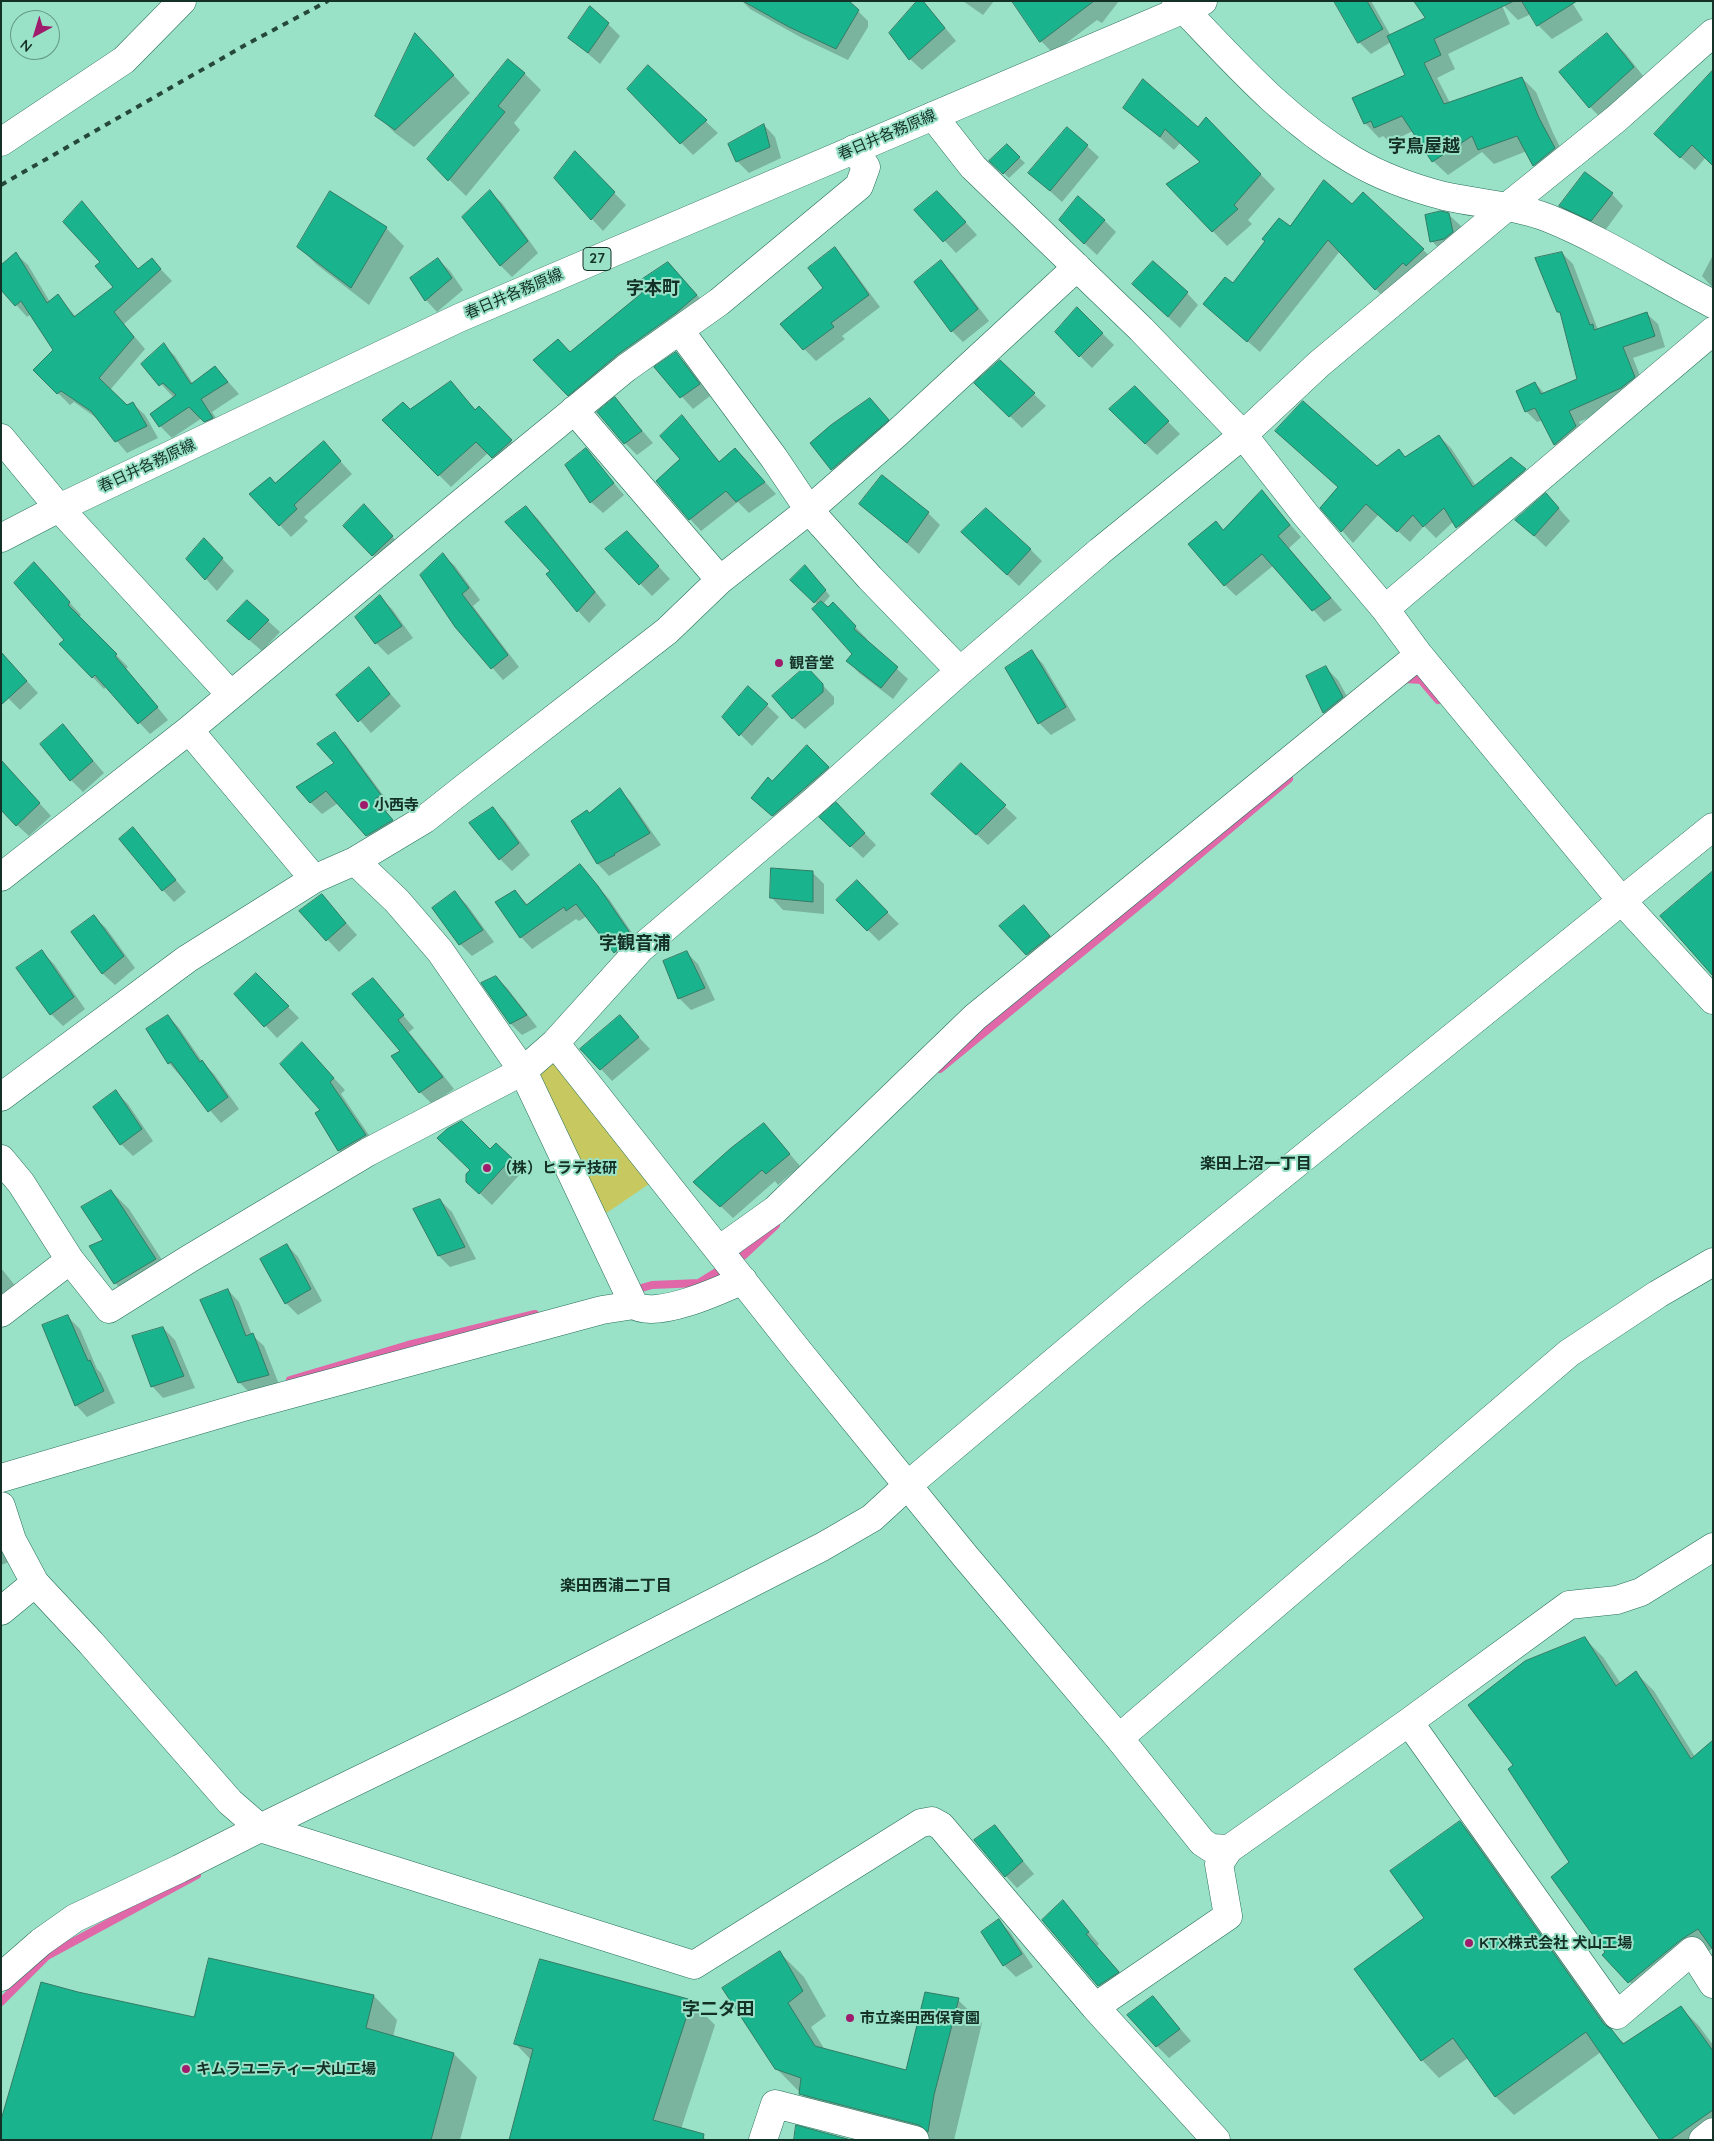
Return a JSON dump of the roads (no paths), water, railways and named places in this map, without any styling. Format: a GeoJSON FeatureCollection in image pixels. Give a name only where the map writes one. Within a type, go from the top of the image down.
{"type":"FeatureCollection","features":[{"type":"Feature","properties":{"kind":"street"},"geometry":{"type":"LineString","coordinates":[[1,142],[124,60],[182,1]]}},
{"type":"Feature","properties":{"kind":"street"},"geometry":{"type":"LineString","coordinates":[[1187,4],[1248,78],[1326,143],[1355,161],[1389,178],[1444,196],[1508,206],[1548,218],[1600,243],[1713,304]]}},
{"type":"Feature","properties":{"kind":"street","name":"春日井各務原線"},"geometry":{"type":"LineString","coordinates":[[1,538],[59,508],[459,318],[933,116],[1187,4]]}},
{"type":"Feature","properties":{"kind":"street"},"geometry":{"type":"LineString","coordinates":[[1,1159],[21,1183],[70,1260],[109,1309],[368,1152],[523,1071],[555,1043],[640,949],[813,802],[960,671],[1100,551],[1243,435],[1319,364],[1508,206],[1616,119],[1713,33]]}},
{"type":"Feature","properties":{"kind":"street"},"geometry":{"type":"LineString","coordinates":[[933,116],[974,167],[1141,329],[1243,435],[1305,514],[1385,609],[1419,655],[1621,900],[1713,1000]]}},
{"type":"Feature","properties":{"kind":"street"},"geometry":{"type":"LineString","coordinates":[[1,877],[189,730],[626,368],[680,331],[753,274],[859,186],[866,168],[854,149]]}},
{"type":"Feature","properties":{"kind":"street"},"geometry":{"type":"LineString","coordinates":[[1,1097],[187,959],[314,879],[355,862],[424,819],[667,631],[720,580],[809,510],[895,435],[1077,267]]}},
{"type":"Feature","properties":{"kind":"street"},"geometry":{"type":"LineString","coordinates":[[680,331],[774,458],[809,510],[870,578],[960,671]]}},
{"type":"Feature","properties":{"kind":"street"},"geometry":{"type":"LineString","coordinates":[[1385,609],[1713,331]]}},
{"type":"Feature","properties":{"kind":"street"},"geometry":{"type":"LineString","coordinates":[[574,410],[720,580]]}},
{"type":"Feature","properties":{"kind":"street"},"geometry":{"type":"LineString","coordinates":[[1,438],[59,508],[231,695]]}},
{"type":"Feature","properties":{"kind":"street"},"geometry":{"type":"LineString","coordinates":[[719,1250],[775,1210],[975,1017],[1419,655]]}},
{"type":"Feature","properties":{"kind":"street"},"geometry":{"type":"LineString","coordinates":[[189,730],[314,879]]}},
{"type":"Feature","properties":{"kind":"street"},"geometry":{"type":"LineString","coordinates":[[1,1977],[41,1942],[75,1918],[515,1704],[822,1546],[872,1518],[908,1485],[1136,1293],[1621,900],[1713,828]]}},
{"type":"Feature","properties":{"kind":"street"},"geometry":{"type":"LineString","coordinates":[[355,862],[397,900],[440,951],[523,1071],[634,1305],[640,1309],[663,1308],[702,1299],[743,1280]]}},
{"type":"Feature","properties":{"kind":"street"},"geometry":{"type":"LineString","coordinates":[[555,1043],[798,1352],[965,1556],[1119,1738],[1202,1842],[1211,1848],[1229,1849]]}},
{"type":"Feature","properties":{"kind":"street"},"geometry":{"type":"LineString","coordinates":[[1,1312],[70,1260]]}},
{"type":"Feature","properties":{"kind":"street"},"geometry":{"type":"LineString","coordinates":[[1119,1738],[1569,1353],[1658,1294],[1713,1262]]}},
{"type":"Feature","properties":{"kind":"street"},"geometry":{"type":"LineString","coordinates":[[1,1478],[243,1407],[602,1310],[634,1305]]}},
{"type":"Feature","properties":{"kind":"street"},"geometry":{"type":"LineString","coordinates":[[1,1506],[12,1540],[35,1583],[91,1643],[230,1802],[260,1828],[694,1965],[921,1823],[932,1821],[941,1826],[1095,2007],[1216,2140]]}},
{"type":"Feature","properties":{"kind":"street"},"geometry":{"type":"LineString","coordinates":[[1095,2007],[1228,1916],[1219,1864],[1229,1849],[1409,1722],[1569,1605],[1617,1600],[1641,1592],[1713,1547]]}},
{"type":"Feature","properties":{"kind":"street"},"geometry":{"type":"LineString","coordinates":[[1,1611],[35,1583]]}},
{"type":"Feature","properties":{"kind":"street"},"geometry":{"type":"LineString","coordinates":[[1409,1722],[1617,2015],[1692,1951],[1713,1984]]}},
{"type":"Feature","properties":{"kind":"street"},"geometry":{"type":"LineString","coordinates":[[763,2140],[775,2104],[915,2140]]}},
{"type":"Feature","properties":{"kind":"street"},"geometry":{"type":"LineString","coordinates":[[1703,2140],[1713,2132]]}},
{"type":"Feature","properties":{"kind":"waterway"},"geometry":{"type":"LineString","coordinates":[[1402,682],[1406,679],[1421,680],[1438,700]]}},
{"type":"Feature","properties":{"kind":"waterway"},"geometry":{"type":"LineString","coordinates":[[940,1069],[1289,779]]}},
{"type":"Feature","properties":{"kind":"waterway"},"geometry":{"type":"LineString","coordinates":[[631,1291],[652,1285],[699,1283],[744,1255],[776,1225]]}},
{"type":"Feature","properties":{"kind":"waterway"},"geometry":{"type":"LineString","coordinates":[[290,1380],[408,1345],[535,1314]]}},
{"type":"Feature","properties":{"kind":"waterway"},"geometry":{"type":"LineString","coordinates":[[1,2002],[47,1956],[197,1875]]}},
{"type":"Feature","properties":{"kind":"railway"},"geometry":{"type":"LineString","coordinates":[[1,185],[247,44],[328,1]]}},
{"type":"Feature","properties":{"kind":"place","name":"観音堂"},"geometry":{"type":"Point","coordinates":[779,663]}},
{"type":"Feature","properties":{"kind":"place","name":"小西寺"},"geometry":{"type":"Point","coordinates":[364,805]}},
{"type":"Feature","properties":{"kind":"place","name":"（株）ヒラテ技研"},"geometry":{"type":"Point","coordinates":[487,1168]}},
{"type":"Feature","properties":{"kind":"place","name":"KTX株式会社 犬山工場"},"geometry":{"type":"Point","coordinates":[1469,1943]}},
{"type":"Feature","properties":{"kind":"place","name":"市立楽田西保育園"},"geometry":{"type":"Point","coordinates":[850,2018]}},
{"type":"Feature","properties":{"kind":"place","name":"キムラユニティー犬山工場"},"geometry":{"type":"Point","coordinates":[186,2069]}},
{"type":"Feature","properties":{"kind":"district","name":"字鳥屋越"},"geometry":{"type":"Point","coordinates":[1424,147]}},
{"type":"Feature","properties":{"kind":"district","name":"字本町"},"geometry":{"type":"Point","coordinates":[653,289]}},
{"type":"Feature","properties":{"kind":"district","name":"字観音浦"},"geometry":{"type":"Point","coordinates":[635,944]}},
{"type":"Feature","properties":{"kind":"district","name":"楽田上沼一丁目"},"geometry":{"type":"Point","coordinates":[1256,1164]}},
{"type":"Feature","properties":{"kind":"district","name":"楽田西浦二丁目"},"geometry":{"type":"Point","coordinates":[616,1586]}},
{"type":"Feature","properties":{"kind":"district","name":"字二タ田"},"geometry":{"type":"Point","coordinates":[718,2010]}}]}
